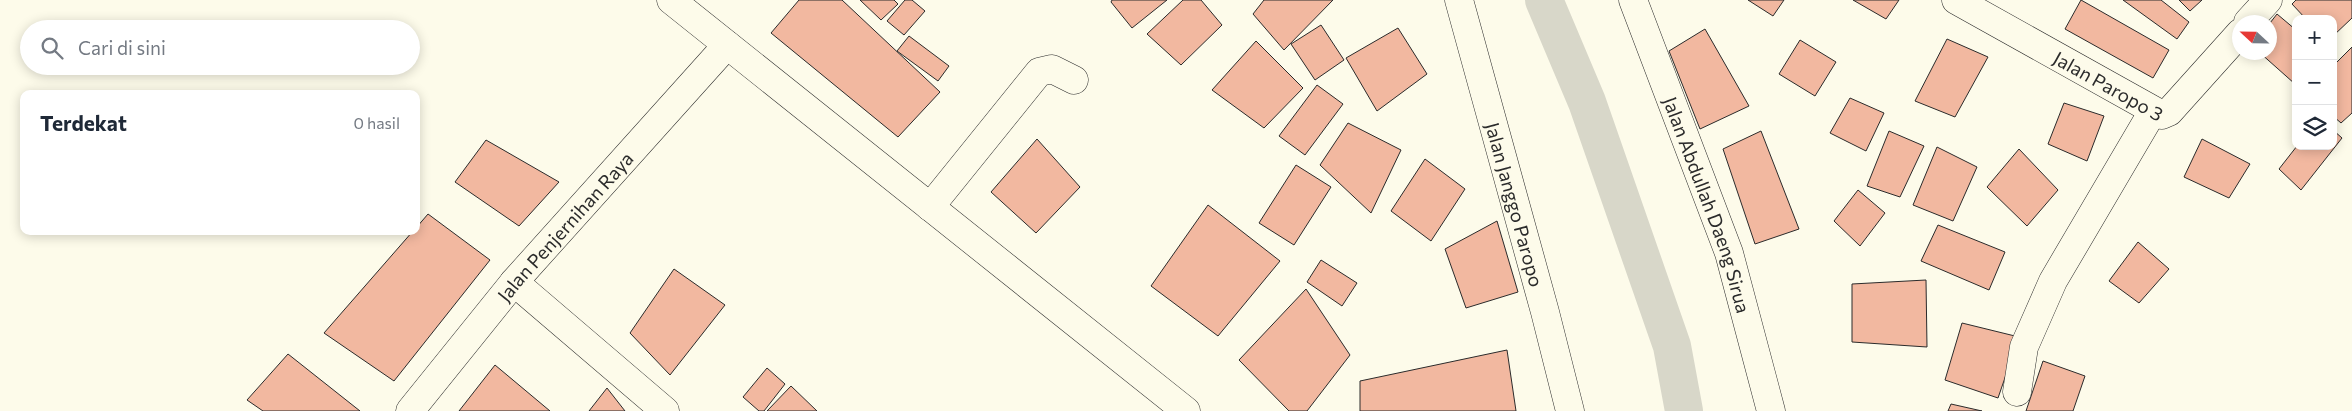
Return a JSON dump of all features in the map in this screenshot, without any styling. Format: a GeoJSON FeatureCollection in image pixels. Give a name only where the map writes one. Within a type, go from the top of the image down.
{"type":"FeatureCollection","features":[{"type":"Feature","properties":{"kind":"street"},"geometry":{"type":"LineString","coordinates":[[671,0],[1186,411]]}},
{"type":"Feature","properties":{"kind":"street","name":"Jalan Janggo Paropo"},"geometry":{"type":"LineString","coordinates":[[1459,0],[1540,293],[1570,411]]}},
{"type":"Feature","properties":{"kind":"street","name":"Jalan Abdullah Daeng Sirua"},"geometry":{"type":"LineString","coordinates":[[1633,0],[1729,253],[1771,411]]}},
{"type":"Feature","properties":{"kind":"street","name":"Jalan Paropo 3"},"geometry":{"type":"LineString","coordinates":[[1956,0],[2153,112],[2162,115],[2169,112],[2232,42]]}},
{"type":"Feature","properties":{"kind":"street"},"geometry":{"type":"LineString","coordinates":[[2254,15],[2268,0]]}},
{"type":"Feature","properties":{"kind":"street","name":"Jalan Penjernihan Raya"},"geometry":{"type":"LineString","coordinates":[[410,411],[514,282],[726,45]]}},
{"type":"Feature","properties":{"kind":"street"},"geometry":{"type":"LineString","coordinates":[[930,207],[1039,72],[1052,69],[1074,80]]}},
{"type":"Feature","properties":{"kind":"street"},"geometry":{"type":"LineString","coordinates":[[2017,392],[2024,347],[2053,282],[2153,112]]}},
{"type":"Feature","properties":{"kind":"street"},"geometry":{"type":"LineString","coordinates":[[514,282],[665,411]]}},
{"type":"Feature","properties":{"kind":"building"},"geometry":{"type":"Polygon","coordinates":[[[799,0],[842,0],[940,92],[898,137],[771,33],[799,0]]]}},
{"type":"Feature","properties":{"kind":"building"},"geometry":{"type":"Polygon","coordinates":[[[860,0],[894,0],[898,4],[881,20],[860,0]]]}},
{"type":"Feature","properties":{"kind":"building"},"geometry":{"type":"Polygon","coordinates":[[[905,0],[912,0],[925,11],[904,35],[887,21],[905,0]]]}},
{"type":"Feature","properties":{"kind":"building"},"geometry":{"type":"Polygon","coordinates":[[[1112,0],[1167,0],[1132,28],[1111,2],[1112,0]]]}},
{"type":"Feature","properties":{"kind":"building"},"geometry":{"type":"Polygon","coordinates":[[[1183,0],[1201,0],[1222,25],[1181,65],[1147,34],[1183,0]]]}},
{"type":"Feature","properties":{"kind":"building"},"geometry":{"type":"Polygon","coordinates":[[[1264,0],[1333,0],[1284,50],[1253,14],[1264,0]]]}},
{"type":"Feature","properties":{"kind":"building"},"geometry":{"type":"Polygon","coordinates":[[[1748,0],[1784,0],[1773,16],[1748,0]]]}},
{"type":"Feature","properties":{"kind":"building"},"geometry":{"type":"Polygon","coordinates":[[[1853,0],[1899,0],[1886,19],[1853,0]]]}},
{"type":"Feature","properties":{"kind":"building"},"geometry":{"type":"Polygon","coordinates":[[[2081,0],[2169,50],[2153,78],[2065,29],[2081,0]]]}},
{"type":"Feature","properties":{"kind":"building"},"geometry":{"type":"Polygon","coordinates":[[[2123,0],[2161,0],[2189,22],[2177,39],[2123,0]]]}},
{"type":"Feature","properties":{"kind":"building"},"geometry":{"type":"Polygon","coordinates":[[[2179,0],[2202,0],[2190,11],[2179,0]]]}},
{"type":"Feature","properties":{"kind":"building"},"geometry":{"type":"Polygon","coordinates":[[[2296,0],[2352,0],[2352,18],[2337,32],[2337,15],[2302,15],[2292,4],[2296,0]]]}},
{"type":"Feature","properties":{"kind":"building"},"geometry":{"type":"Polygon","coordinates":[[[2276,15],[2292,27],[2292,81],[2268,60],[2277,60],[2276,15]]]}},
{"type":"Feature","properties":{"kind":"building"},"geometry":{"type":"Polygon","coordinates":[[[1321,25],[1344,60],[1315,80],[1291,44],[1321,25]]]}},
{"type":"Feature","properties":{"kind":"building"},"geometry":{"type":"Polygon","coordinates":[[[1398,28],[1427,74],[1377,111],[1346,58],[1398,28]]]}},
{"type":"Feature","properties":{"kind":"building"},"geometry":{"type":"Polygon","coordinates":[[[1705,29],[1749,106],[1700,129],[1669,51],[1705,29]]]}},
{"type":"Feature","properties":{"kind":"building"},"geometry":{"type":"Polygon","coordinates":[[[909,36],[949,66],[938,81],[897,51],[909,36]]]}},
{"type":"Feature","properties":{"kind":"building"},"geometry":{"type":"Polygon","coordinates":[[[1947,39],[1988,57],[1955,117],[1915,101],[1947,39]]]}},
{"type":"Feature","properties":{"kind":"building"},"geometry":{"type":"Polygon","coordinates":[[[1800,40],[1836,62],[1815,96],[1779,74],[1800,40]]]}},
{"type":"Feature","properties":{"kind":"building"},"geometry":{"type":"Polygon","coordinates":[[[1256,41],[1303,88],[1264,128],[1212,90],[1256,41]]]}},
{"type":"Feature","properties":{"kind":"building"},"geometry":{"type":"Polygon","coordinates":[[[2352,47],[2352,113],[2341,123],[2337,120],[2337,62],[2352,47]]]}},
{"type":"Feature","properties":{"kind":"building"},"geometry":{"type":"Polygon","coordinates":[[[1317,85],[1343,104],[1305,155],[1279,136],[1317,85]]]}},
{"type":"Feature","properties":{"kind":"building"},"geometry":{"type":"Polygon","coordinates":[[[1850,98],[1884,113],[1866,151],[1830,133],[1850,98]]]}},
{"type":"Feature","properties":{"kind":"building"},"geometry":{"type":"Polygon","coordinates":[[[2064,103],[2104,116],[2087,161],[2048,144],[2064,103]]]}},
{"type":"Feature","properties":{"kind":"building"},"geometry":{"type":"Polygon","coordinates":[[[1348,123],[1401,150],[1371,213],[1320,165],[1348,123]]]}},
{"type":"Feature","properties":{"kind":"building"},"geometry":{"type":"Polygon","coordinates":[[[1761,131],[1799,229],[1755,244],[1723,149],[1761,131]]]}},
{"type":"Feature","properties":{"kind":"building"},"geometry":{"type":"Polygon","coordinates":[[[1889,131],[1924,146],[1900,197],[1867,186],[1889,131]]]}},
{"type":"Feature","properties":{"kind":"building"},"geometry":{"type":"Polygon","coordinates":[[[2337,134],[2342,138],[2337,144],[2337,134]]]}},
{"type":"Feature","properties":{"kind":"building"},"geometry":{"type":"Polygon","coordinates":[[[1037,139],[1080,187],[1036,233],[991,192],[1037,139]]]}},
{"type":"Feature","properties":{"kind":"building"},"geometry":{"type":"Polygon","coordinates":[[[2202,139],[2250,164],[2229,198],[2184,177],[2202,139]]]}},
{"type":"Feature","properties":{"kind":"building"},"geometry":{"type":"Polygon","coordinates":[[[486,140],[559,182],[519,226],[455,182],[486,140]]]}},
{"type":"Feature","properties":{"kind":"building"},"geometry":{"type":"Polygon","coordinates":[[[1937,147],[1977,167],[1953,221],[1913,205],[1937,147]]]}},
{"type":"Feature","properties":{"kind":"building"},"geometry":{"type":"Polygon","coordinates":[[[2019,149],[2058,190],[2027,226],[1987,187],[2019,149]]]}},
{"type":"Feature","properties":{"kind":"building"},"geometry":{"type":"Polygon","coordinates":[[[2294,150],[2333,150],[2301,190],[2279,169],[2294,150]]]}},
{"type":"Feature","properties":{"kind":"building"},"geometry":{"type":"Polygon","coordinates":[[[1425,159],[1465,189],[1431,241],[1391,211],[1425,159]]]}},
{"type":"Feature","properties":{"kind":"building"},"geometry":{"type":"Polygon","coordinates":[[[1296,165],[1331,187],[1294,245],[1259,223],[1296,165]]]}},
{"type":"Feature","properties":{"kind":"building"},"geometry":{"type":"Polygon","coordinates":[[[1858,190],[1885,213],[1860,246],[1834,221],[1858,190]]]}},
{"type":"Feature","properties":{"kind":"building"},"geometry":{"type":"Polygon","coordinates":[[[1208,205],[1280,261],[1218,336],[1151,286],[1208,205]]]}},
{"type":"Feature","properties":{"kind":"building"},"geometry":{"type":"Polygon","coordinates":[[[428,214],[490,260],[394,381],[324,333],[410,235],[420,235],[420,223],[428,214]]]}},
{"type":"Feature","properties":{"kind":"building"},"geometry":{"type":"Polygon","coordinates":[[[1497,221],[1518,292],[1466,308],[1445,249],[1497,221]]]}},
{"type":"Feature","properties":{"kind":"building"},"geometry":{"type":"Polygon","coordinates":[[[1938,225],[2005,252],[1989,290],[1921,261],[1938,225]]]}},
{"type":"Feature","properties":{"kind":"building"},"geometry":{"type":"Polygon","coordinates":[[[2138,242],[2169,269],[2139,303],[2109,281],[2138,242]]]}},
{"type":"Feature","properties":{"kind":"building"},"geometry":{"type":"Polygon","coordinates":[[[1321,260],[1357,283],[1342,306],[1307,282],[1321,260]]]}},
{"type":"Feature","properties":{"kind":"building"},"geometry":{"type":"Polygon","coordinates":[[[674,269],[725,305],[670,375],[630,333],[674,269]]]}},
{"type":"Feature","properties":{"kind":"building"},"geometry":{"type":"Polygon","coordinates":[[[1926,280],[1927,347],[1852,342],[1852,284],[1926,280]]]}},
{"type":"Feature","properties":{"kind":"building"},"geometry":{"type":"Polygon","coordinates":[[[1306,289],[1350,355],[1307,411],[1289,411],[1239,360],[1306,289]]]}},
{"type":"Feature","properties":{"kind":"building"},"geometry":{"type":"Polygon","coordinates":[[[1962,323],[2019,337],[1998,398],[1945,380],[1962,323]]]}},
{"type":"Feature","properties":{"kind":"building"},"geometry":{"type":"Polygon","coordinates":[[[1507,350],[1516,411],[1360,411],[1360,381],[1507,350]]]}},
{"type":"Feature","properties":{"kind":"building"},"geometry":{"type":"Polygon","coordinates":[[[288,354],[360,411],[263,411],[247,400],[288,354]]]}},
{"type":"Feature","properties":{"kind":"building"},"geometry":{"type":"Polygon","coordinates":[[[2043,361],[2085,376],[2073,411],[2026,411],[2043,361]]]}},
{"type":"Feature","properties":{"kind":"building"},"geometry":{"type":"Polygon","coordinates":[[[495,365],[550,411],[459,411],[495,365]]]}},
{"type":"Feature","properties":{"kind":"building"},"geometry":{"type":"Polygon","coordinates":[[[767,368],[785,384],[764,411],[759,411],[743,397],[767,368]]]}},
{"type":"Feature","properties":{"kind":"building"},"geometry":{"type":"Polygon","coordinates":[[[791,386],[817,411],[767,411],[791,386]]]}},
{"type":"Feature","properties":{"kind":"building"},"geometry":{"type":"Polygon","coordinates":[[[607,388],[625,411],[589,411],[607,388]]]}},
{"type":"Feature","properties":{"kind":"building"},"geometry":{"type":"Polygon","coordinates":[[[1951,404],[1982,411],[1948,411],[1951,404]]]}},
{"type":"Feature","properties":{"kind":"waterway"},"geometry":{"type":"LineString","coordinates":[[1544,0],[1587,102],[1672,346],[1684,411]]}}]}
